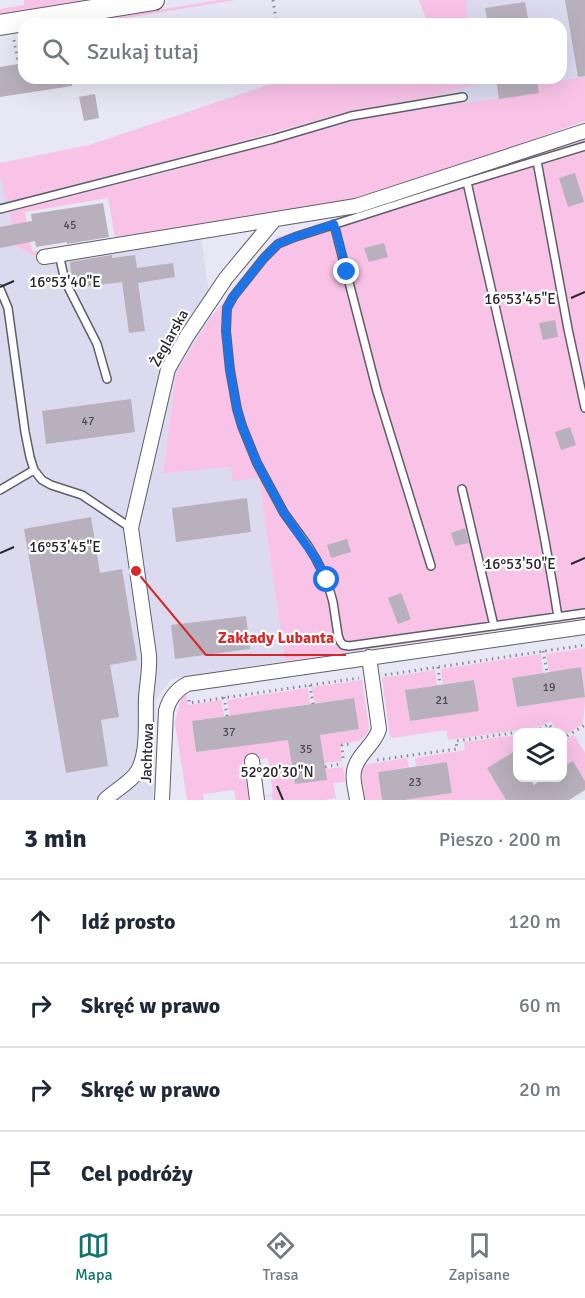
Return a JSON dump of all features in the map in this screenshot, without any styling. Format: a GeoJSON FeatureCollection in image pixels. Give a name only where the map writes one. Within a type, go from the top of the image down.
{"type":"FeatureCollection","features":[{"type":"Feature","properties":{"kind":"main road"},"geometry":{"type":"LineString","coordinates":[[71,18],[154,0]]}},
{"type":"Feature","properties":{"kind":"street"},"geometry":{"type":"LineString","coordinates":[[44,257],[367,203],[585,131]]}},
{"type":"Feature","properties":{"kind":"street","name":"Żeglarska"},"geometry":{"type":"LineString","coordinates":[[105,800],[138,771],[145,748],[146,696],[150,674],[149,655],[131,528],[168,369],[225,278],[275,219]]}},
{"type":"Feature","properties":{"kind":"street"},"geometry":{"type":"LineString","coordinates":[[187,684],[585,627]]}},
{"type":"Feature","properties":{"kind":"street"},"geometry":{"type":"LineString","coordinates":[[357,800],[354,771],[357,763],[377,736],[379,729],[369,657]]}},
{"type":"Feature","properties":{"kind":"street","name":"Jachtowa"},"geometry":{"type":"LineString","coordinates":[[162,800],[166,711],[174,694],[187,684]]}},
{"type":"Feature","properties":{"kind":"street"},"geometry":{"type":"LineString","coordinates":[[252,760],[257,800]]}},
{"type":"Feature","properties":{"kind":"lane"},"geometry":{"type":"LineString","coordinates":[[0,209],[351,116],[463,97]]}},
{"type":"Feature","properties":{"kind":"lane"},"geometry":{"type":"LineString","coordinates":[[585,146],[334,224],[278,244],[233,297],[227,308],[226,331],[230,370],[242,426],[257,463],[284,513],[312,553],[327,580],[338,635],[343,645],[585,613]]}},
{"type":"Feature","properties":{"kind":"lane"},"geometry":{"type":"LineString","coordinates":[[537,160],[585,408]]}},
{"type":"Feature","properties":{"kind":"lane"},"geometry":{"type":"LineString","coordinates":[[467,182],[530,463],[558,617]]}},
{"type":"Feature","properties":{"kind":"lane"},"geometry":{"type":"LineString","coordinates":[[334,224],[376,391],[431,566]]}},
{"type":"Feature","properties":{"kind":"lane"},"geometry":{"type":"LineString","coordinates":[[59,254],[65,281],[97,344],[107,380]]}},
{"type":"Feature","properties":{"kind":"lane"},"geometry":{"type":"LineString","coordinates":[[0,289],[8,308],[25,432],[34,470],[42,480],[82,495],[131,528]]}},
{"type":"Feature","properties":{"kind":"lane"},"geometry":{"type":"LineString","coordinates":[[0,490],[34,470]]}},
{"type":"Feature","properties":{"kind":"lane"},"geometry":{"type":"LineString","coordinates":[[462,489],[494,626]]}},
{"type":"Feature","properties":{"kind":"path"},"geometry":{"type":"LineString","coordinates":[[273,0],[276,18]]}},
{"type":"Feature","properties":{"kind":"path"},"geometry":{"type":"LineString","coordinates":[[7,32],[18,62]]}},
{"type":"Feature","properties":{"kind":"path"},"geometry":{"type":"LineString","coordinates":[[187,684],[189,703],[585,645]]}},
{"type":"Feature","properties":{"kind":"path"},"geometry":{"type":"LineString","coordinates":[[543,651],[547,672]]}},
{"type":"Feature","properties":{"kind":"path"},"geometry":{"type":"LineString","coordinates":[[438,667],[440,685]]}},
{"type":"Feature","properties":{"kind":"path"},"geometry":{"type":"LineString","coordinates":[[310,685],[313,704]]}},
{"type":"Feature","properties":{"kind":"path"},"geometry":{"type":"LineString","coordinates":[[224,698],[227,716]]}},
{"type":"Feature","properties":{"kind":"path"},"geometry":{"type":"LineString","coordinates":[[567,736],[585,725]]}},
{"type":"Feature","properties":{"kind":"path"},"geometry":{"type":"LineString","coordinates":[[357,763],[457,749],[456,741],[513,733]]}},
{"type":"Feature","properties":{"kind":"path"},"geometry":{"type":"LineString","coordinates":[[325,767],[344,764],[342,746],[357,743]]}},
{"type":"Feature","properties":{"kind":"shaded area"},"geometry":{"type":"Polygon","coordinates":[[[24,0],[91,0],[0,14],[0,9],[24,5],[24,0]]]}},
{"type":"Feature","properties":{"kind":"shaded area"},"geometry":{"type":"Polygon","coordinates":[[[219,0],[235,0],[126,18],[110,18],[219,0]]]}},
{"type":"Feature","properties":{"kind":"shaded area"},"geometry":{"type":"Polygon","coordinates":[[[419,0],[585,0],[585,103],[386,165],[373,84],[567,84],[567,18],[426,18],[419,0]]]}},
{"type":"Feature","properties":{"kind":"shaded area"},"geometry":{"type":"Polygon","coordinates":[[[419,0],[466,0],[468,18],[426,18],[419,0]]]}},
{"type":"Feature","properties":{"kind":"shaded area"},"geometry":{"type":"Polygon","coordinates":[[[585,77],[585,121],[367,198],[115,237],[108,198],[25,212],[32,251],[40,251],[41,259],[16,246],[9,212],[357,120],[539,93],[538,84],[567,84],[567,80],[585,77]]]}},
{"type":"Feature","properties":{"kind":"shaded area"},"geometry":{"type":"Polygon","coordinates":[[[271,84],[478,84],[421,99],[346,112],[6,202],[0,163],[89,145],[271,84]]]}},
{"type":"Feature","properties":{"kind":"shaded area"},"geometry":{"type":"Polygon","coordinates":[[[585,140],[585,618],[285,661],[259,478],[233,481],[231,467],[163,473],[176,373],[212,316],[278,237],[585,140]]]}},
{"type":"Feature","properties":{"kind":"shaded area"},"geometry":{"type":"Polygon","coordinates":[[[0,174],[16,246],[47,262],[201,236],[212,316],[176,373],[163,472],[232,467],[259,478],[285,661],[171,679],[156,700],[153,800],[0,800],[0,174]]]}},
{"type":"Feature","properties":{"kind":"shaded area"},"geometry":{"type":"Polygon","coordinates":[[[585,648],[585,696],[581,667],[549,672],[546,654],[585,648]]]}},
{"type":"Feature","properties":{"kind":"shaded area"},"geometry":{"type":"Polygon","coordinates":[[[541,654],[543,673],[512,678],[517,707],[585,697],[583,724],[567,734],[567,728],[555,728],[551,721],[539,727],[513,728],[513,731],[448,740],[446,730],[393,738],[390,736],[382,678],[435,670],[437,685],[405,690],[410,721],[478,711],[474,680],[443,684],[441,669],[541,654]]]}},
{"type":"Feature","properties":{"kind":"shaded area"},"geometry":{"type":"Polygon","coordinates":[[[362,680],[368,732],[359,740],[340,744],[342,761],[324,763],[320,735],[359,729],[354,698],[315,703],[312,687],[362,680]]]}},
{"type":"Feature","properties":{"kind":"shaded area"},"geometry":{"type":"Polygon","coordinates":[[[308,688],[310,704],[284,708],[295,784],[325,769],[343,767],[345,782],[333,783],[336,798],[273,800],[272,796],[262,797],[273,794],[268,758],[243,761],[249,800],[236,800],[234,790],[203,794],[204,800],[187,800],[175,723],[182,694],[186,694],[188,705],[221,700],[224,716],[192,721],[196,752],[265,743],[230,716],[227,700],[308,688]]]}},
{"type":"Feature","properties":{"kind":"shaded area"},"geometry":{"type":"Polygon","coordinates":[[[574,735],[585,753],[585,781],[573,761],[567,764],[567,739],[574,735]]]}},
{"type":"Feature","properties":{"kind":"shaded area"},"geometry":{"type":"Polygon","coordinates":[[[513,736],[513,752],[487,768],[506,800],[405,800],[452,793],[447,762],[416,766],[415,758],[465,750],[464,742],[513,736]]]}},
{"type":"Feature","properties":{"kind":"shaded area"},"geometry":{"type":"Polygon","coordinates":[[[407,758],[409,767],[378,772],[382,800],[364,800],[360,775],[363,765],[407,758]]]}},
{"type":"Feature","properties":{"kind":"building"},"geometry":{"type":"Polygon","coordinates":[[[565,0],[585,0],[585,76],[578,77],[565,0]]]}},
{"type":"Feature","properties":{"kind":"building"},"geometry":{"type":"Polygon","coordinates":[[[525,2],[528,18],[487,18],[485,8],[525,2]]]}},
{"type":"Feature","properties":{"kind":"building"},"geometry":{"type":"Polygon","coordinates":[[[18,64],[18,84],[72,84],[72,86],[0,97],[0,67],[18,64]]]}},
{"type":"Feature","properties":{"kind":"building"},"geometry":{"type":"Polygon","coordinates":[[[497,84],[538,84],[539,93],[499,99],[497,84]]]}},
{"type":"Feature","properties":{"kind":"building"},"geometry":{"type":"Polygon","coordinates":[[[95,94],[99,118],[84,121],[79,97],[95,94]]]}},
{"type":"Feature","properties":{"kind":"building"},"geometry":{"type":"Polygon","coordinates":[[[575,173],[584,202],[568,207],[559,178],[575,173]]]}},
{"type":"Feature","properties":{"kind":"building"},"geometry":{"type":"Polygon","coordinates":[[[103,203],[109,237],[36,247],[35,241],[0,248],[0,227],[32,221],[31,214],[103,203]]]}},
{"type":"Feature","properties":{"kind":"building"},"geometry":{"type":"Polygon","coordinates":[[[384,243],[388,257],[369,262],[364,248],[384,243]]]}},
{"type":"Feature","properties":{"kind":"building"},"geometry":{"type":"Polygon","coordinates":[[[112,255],[112,258],[135,255],[137,268],[173,263],[175,277],[138,283],[145,331],[129,333],[122,282],[75,288],[72,283],[70,262],[112,255]]]}},
{"type":"Feature","properties":{"kind":"building"},"geometry":{"type":"Polygon","coordinates":[[[555,320],[558,337],[543,340],[539,323],[555,320]]]}},
{"type":"Feature","properties":{"kind":"building"},"geometry":{"type":"Polygon","coordinates":[[[131,399],[135,432],[46,444],[42,411],[131,399]]]}},
{"type":"Feature","properties":{"kind":"building"},"geometry":{"type":"Polygon","coordinates":[[[570,427],[576,445],[561,450],[555,432],[570,427]]]}},
{"type":"Feature","properties":{"kind":"building"},"geometry":{"type":"Polygon","coordinates":[[[247,498],[251,532],[176,542],[172,508],[247,498]]]}},
{"type":"Feature","properties":{"kind":"building"},"geometry":{"type":"Polygon","coordinates":[[[91,517],[100,573],[122,569],[137,660],[110,665],[119,717],[101,720],[108,766],[66,773],[24,529],[91,517]]]}},
{"type":"Feature","properties":{"kind":"building"},"geometry":{"type":"Polygon","coordinates":[[[465,528],[469,543],[455,546],[451,533],[465,528]]]}},
{"type":"Feature","properties":{"kind":"building"},"geometry":{"type":"Polygon","coordinates":[[[347,539],[351,552],[331,558],[327,545],[347,539]]]}},
{"type":"Feature","properties":{"kind":"building"},"geometry":{"type":"Polygon","coordinates":[[[401,593],[411,619],[398,624],[388,598],[401,593]]]}},
{"type":"Feature","properties":{"kind":"building"},"geometry":{"type":"Polygon","coordinates":[[[246,616],[250,649],[175,659],[171,625],[246,616]]]}},
{"type":"Feature","properties":{"kind":"building"},"geometry":{"type":"Polygon","coordinates":[[[581,667],[585,697],[517,707],[512,678],[581,667]]]}},
{"type":"Feature","properties":{"kind":"building"},"geometry":{"type":"Polygon","coordinates":[[[474,680],[479,711],[410,721],[405,690],[474,680]]]}},
{"type":"Feature","properties":{"kind":"building"},"geometry":{"type":"Polygon","coordinates":[[[354,698],[359,729],[320,735],[327,780],[295,784],[288,740],[196,752],[192,721],[354,698]]]}},
{"type":"Feature","properties":{"kind":"building"},"geometry":{"type":"Polygon","coordinates":[[[513,752],[513,782],[532,782],[534,785],[538,782],[567,782],[567,764],[573,761],[585,781],[585,790],[569,800],[506,800],[487,768],[513,752]]]}},
{"type":"Feature","properties":{"kind":"building"},"geometry":{"type":"Polygon","coordinates":[[[447,762],[452,793],[405,800],[382,800],[378,772],[447,762]]]}},
{"type":"Feature","properties":{"kind":"place","name":"Zakłady Lubanta"},"geometry":{"type":"Point","coordinates":[136,571]}},
{"type":"Feature","properties":{"kind":"route"},"geometry":{"type":"LineString","coordinates":[[327,580],[308,546],[284,513],[257,463],[242,426],[230,370],[226,331],[227,308],[264,258],[278,244],[334,224],[347,272]]}}]}
